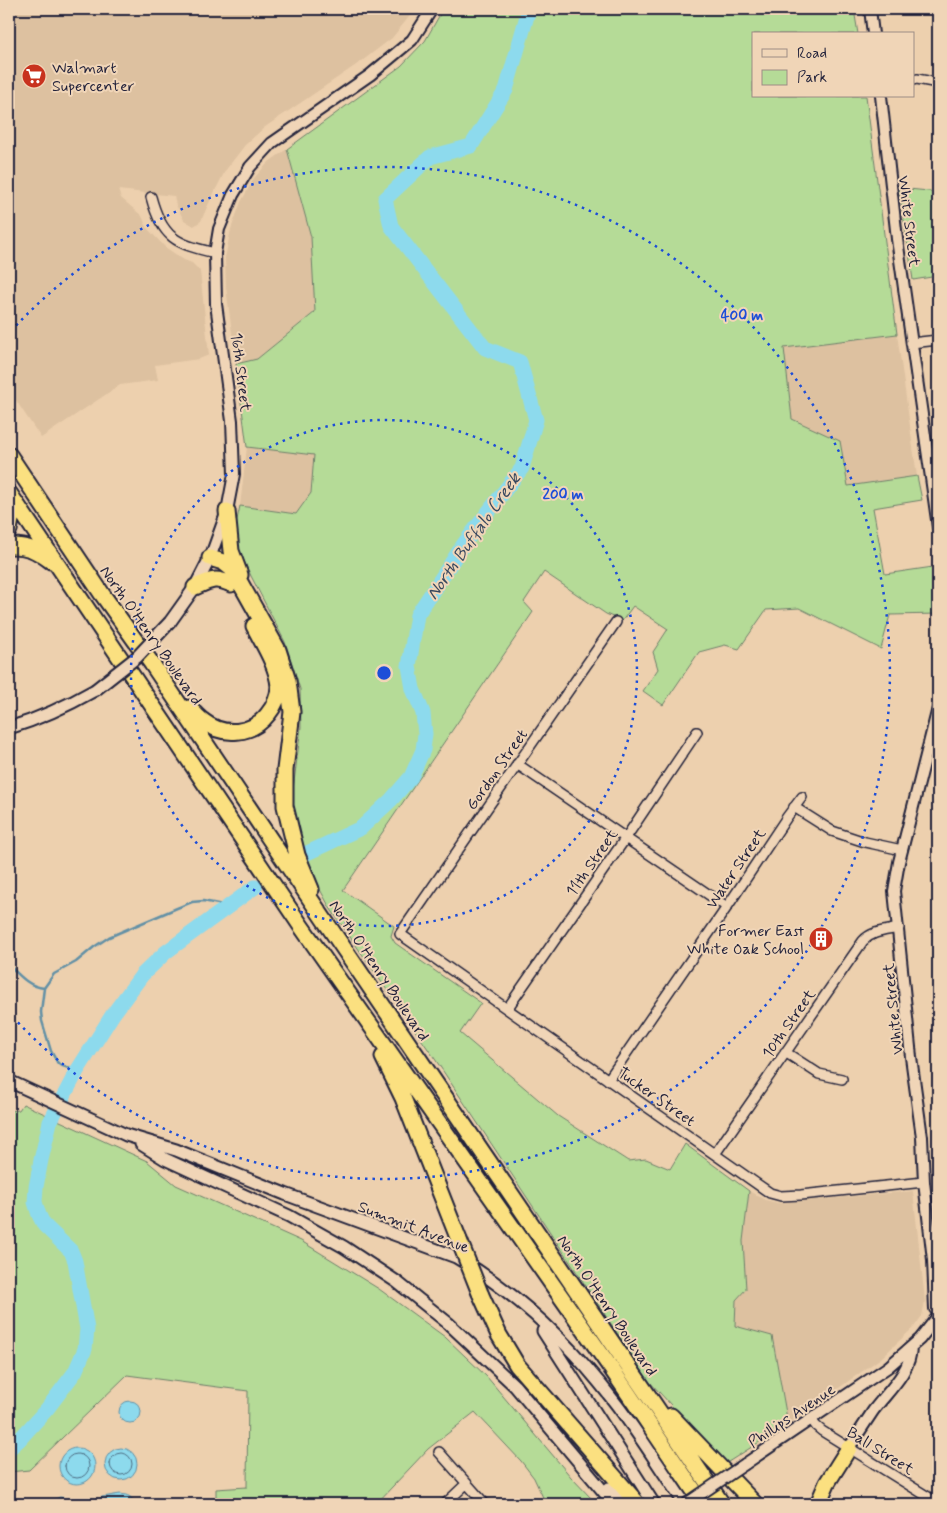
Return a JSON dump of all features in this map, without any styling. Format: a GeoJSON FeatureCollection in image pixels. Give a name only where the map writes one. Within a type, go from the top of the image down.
{"type":"FeatureCollection","features":[{"type":"Feature","properties":{"kind":"highway","name":"North O'Henry Boulevard"},"geometry":{"type":"LineString","coordinates":[[9,455],[722,1504]]}},
{"type":"Feature","properties":{"kind":"highway","name":"North O'Henry Boulevard"},"geometry":{"type":"LineString","coordinates":[[9,493],[364,1018],[606,1360],[703,1504]]}},
{"type":"Feature","properties":{"kind":"highway"},"geometry":{"type":"LineString","coordinates":[[9,499],[12,514],[9,530]]}},
{"type":"Feature","properties":{"kind":"highway"},"geometry":{"type":"LineString","coordinates":[[152,664],[201,720],[216,729],[233,732],[248,730],[266,717],[274,705],[279,688],[277,674],[238,587],[231,551],[227,511]]}},
{"type":"Feature","properties":{"kind":"highway"},"geometry":{"type":"LineString","coordinates":[[9,546],[20,546],[35,550],[58,565]]}},
{"type":"Feature","properties":{"kind":"highway"},"geometry":{"type":"LineString","coordinates":[[210,558],[238,587],[278,650],[288,682],[292,712],[285,770],[286,806],[297,855],[323,918]]}},
{"type":"Feature","properties":{"kind":"highway"},"geometry":{"type":"LineString","coordinates":[[195,588],[215,579],[221,579],[238,587]]}},
{"type":"Feature","properties":{"kind":"highway"},"geometry":{"type":"LineString","coordinates":[[364,1018],[403,1098],[480,1293],[499,1335],[518,1364],[638,1504]]}},
{"type":"Feature","properties":{"kind":"highway"},"geometry":{"type":"LineString","coordinates":[[639,1381],[755,1504]]}},
{"type":"Feature","properties":{"kind":"highway"},"geometry":{"type":"LineString","coordinates":[[818,1504],[826,1483],[849,1448]]}},
{"type":"Feature","properties":{"kind":"main road","name":"16th Street"},"geometry":{"type":"LineString","coordinates":[[9,728],[74,702],[95,690],[137,657],[170,622],[195,588],[210,558]]}},
{"type":"Feature","properties":{"kind":"main road","name":"Summit Avenue"},"geometry":{"type":"LineString","coordinates":[[9,1081],[126,1135],[165,1159],[289,1216],[344,1247],[397,1282],[448,1323],[515,1386],[614,1504]]}},
{"type":"Feature","properties":{"kind":"main road","name":"Summit Avenue"},"geometry":{"type":"LineString","coordinates":[[126,1135],[176,1150],[285,1194],[456,1257],[506,1290],[576,1356],[613,1400],[686,1504]]}},
{"type":"Feature","properties":{"kind":"main road"},"geometry":{"type":"LineString","coordinates":[[522,1305],[547,1336],[654,1504]]}},
{"type":"Feature","properties":{"kind":"main road"},"geometry":{"type":"LineString","coordinates":[[568,1450],[584,1460],[624,1504]]}},
{"type":"Feature","properties":{"kind":"street","name":"16th Street"},"geometry":{"type":"LineString","coordinates":[[210,558],[227,511],[234,474],[232,421],[216,304],[215,253],[219,229],[230,201],[250,167],[272,143],[370,75],[412,40],[432,9]]}},
{"type":"Feature","properties":{"kind":"street"},"geometry":{"type":"LineString","coordinates":[[870,9],[873,32]]}},
{"type":"Feature","properties":{"kind":"street"},"geometry":{"type":"LineString","coordinates":[[914,80],[938,83]]}},
{"type":"Feature","properties":{"kind":"street","name":"White Street"},"geometry":{"type":"LineString","coordinates":[[880,98],[911,343],[938,527]]}},
{"type":"Feature","properties":{"kind":"street"},"geometry":{"type":"LineString","coordinates":[[151,196],[162,227],[172,237],[190,247],[215,253]]}},
{"type":"Feature","properties":{"kind":"street"},"geometry":{"type":"LineString","coordinates":[[911,343],[938,340]]}},
{"type":"Feature","properties":{"kind":"street","name":"Gordon Street"},"geometry":{"type":"LineString","coordinates":[[400,934],[616,622]]}},
{"type":"Feature","properties":{"kind":"street","name":"White Street"},"geometry":{"type":"LineString","coordinates":[[938,708],[902,850],[894,891],[911,1057],[922,1137],[924,1182],[935,1262],[935,1309],[938,1311]]}},
{"type":"Feature","properties":{"kind":"street","name":"11th Street"},"geometry":{"type":"LineString","coordinates":[[507,1009],[697,732]]}},
{"type":"Feature","properties":{"kind":"street"},"geometry":{"type":"LineString","coordinates":[[517,764],[727,907]]}},
{"type":"Feature","properties":{"kind":"street","name":"Water Street"},"geometry":{"type":"LineString","coordinates":[[608,1080],[802,797]]}},
{"type":"Feature","properties":{"kind":"street"},"geometry":{"type":"LineString","coordinates":[[794,808],[832,831],[865,842],[902,850]]}},
{"type":"Feature","properties":{"kind":"street","name":"10th Street"},"geometry":{"type":"LineString","coordinates":[[715,1154],[862,941],[868,935],[899,928]]}},
{"type":"Feature","properties":{"kind":"street","name":"Tucker Street"},"geometry":{"type":"LineString","coordinates":[[400,934],[770,1193],[781,1196],[800,1195],[924,1182]]}},
{"type":"Feature","properties":{"kind":"street"},"geometry":{"type":"LineString","coordinates":[[785,1052],[819,1074],[842,1079]]}},
{"type":"Feature","properties":{"kind":"street","name":"Phillips Avenue"},"geometry":{"type":"LineString","coordinates":[[686,1504],[888,1367],[912,1347],[938,1316]]}},
{"type":"Feature","properties":{"kind":"street","name":"Phillips Avenue"},"geometry":{"type":"LineString","coordinates":[[849,1448],[873,1411],[908,1365],[912,1356],[912,1347]]}},
{"type":"Feature","properties":{"kind":"street","name":"Ball Street"},"geometry":{"type":"LineString","coordinates":[[811,1419],[822,1431],[938,1503]]}},
{"type":"Feature","properties":{"kind":"street"},"geometry":{"type":"LineString","coordinates":[[439,1452],[485,1504]]}},
{"type":"Feature","properties":{"kind":"street"},"geometry":{"type":"LineString","coordinates":[[445,1504],[466,1484]]}},
{"type":"Feature","properties":{"kind":"shaded area"},"geometry":{"type":"Polygon","coordinates":[[[9,9],[414,9],[392,38],[362,61],[265,127],[245,145],[225,171],[201,221],[194,226],[184,220],[176,205],[174,196],[118,190],[121,198],[142,216],[147,228],[165,247],[192,263],[200,271],[209,355],[199,359],[155,365],[158,380],[120,385],[41,438],[9,390],[9,9]]]}},
{"type":"Feature","properties":{"kind":"shaded area"},"geometry":{"type":"Polygon","coordinates":[[[287,149],[311,237],[315,312],[257,359],[236,364],[226,287],[225,258],[231,229],[241,202],[254,178],[269,162],[287,149]]]}},
{"type":"Feature","properties":{"kind":"shaded area"},"geometry":{"type":"Polygon","coordinates":[[[897,334],[917,476],[848,486],[840,441],[792,419],[783,348],[897,334]]]}},
{"type":"Feature","properties":{"kind":"shaded area"},"geometry":{"type":"Polygon","coordinates":[[[247,447],[314,455],[311,493],[296,514],[240,506],[247,447]]]}},
{"type":"Feature","properties":{"kind":"shaded area"},"geometry":{"type":"Polygon","coordinates":[[[749,1191],[765,1200],[779,1203],[913,1191],[925,1301],[922,1316],[914,1327],[881,1358],[788,1424],[772,1336],[735,1326],[736,1300],[746,1289],[743,1241],[749,1191]]]}},
{"type":"Feature","properties":{"kind":"green space"},"geometry":{"type":"Polygon","coordinates":[[[443,9],[854,9],[858,32],[752,32],[752,98],[866,98],[897,334],[784,348],[792,419],[840,441],[848,486],[917,476],[922,500],[873,508],[885,574],[933,567],[938,595],[938,614],[890,615],[881,649],[799,608],[766,610],[739,649],[725,645],[699,652],[663,705],[643,691],[658,669],[653,652],[668,629],[633,606],[622,621],[606,614],[544,572],[524,602],[533,612],[343,890],[394,926],[391,936],[395,943],[481,1003],[460,1033],[558,1116],[628,1161],[646,1159],[670,1169],[685,1144],[749,1191],[743,1241],[746,1289],[736,1300],[735,1326],[772,1336],[788,1424],[725,1464],[649,1381],[435,1059],[330,908],[310,871],[297,834],[292,798],[301,727],[300,689],[285,642],[237,546],[235,529],[240,506],[296,514],[311,493],[314,455],[247,447],[236,364],[257,359],[315,312],[311,237],[287,149],[401,66],[425,41],[443,9]]]}},
{"type":"Feature","properties":{"kind":"green space"},"geometry":{"type":"Polygon","coordinates":[[[899,188],[938,192],[938,276],[913,280],[899,188]]]}},
{"type":"Feature","properties":{"kind":"green space"},"geometry":{"type":"Polygon","coordinates":[[[23,1104],[147,1161],[176,1185],[301,1241],[379,1289],[445,1337],[487,1377],[591,1498],[569,1504],[546,1504],[534,1478],[521,1461],[475,1412],[428,1449],[376,1504],[216,1504],[216,1489],[247,1487],[248,1391],[127,1375],[29,1470],[9,1472],[9,1111],[19,1110],[23,1104]]]}},
{"type":"Feature","properties":{"kind":"water"},"geometry":{"type":"Polygon","coordinates":[[[130,1401],[138,1404],[141,1412],[138,1420],[130,1423],[122,1420],[119,1412],[122,1404],[130,1401]]]}},
{"type":"Feature","properties":{"kind":"water"},"geometry":{"type":"Polygon","coordinates":[[[77,1448],[89,1454],[95,1466],[89,1478],[77,1484],[65,1478],[59,1466],[65,1454],[77,1448]]]}},
{"type":"Feature","properties":{"kind":"water"},"geometry":{"type":"Polygon","coordinates":[[[121,1448],[127,1449],[132,1453],[136,1458],[136,1470],[132,1475],[127,1479],[121,1480],[115,1479],[110,1475],[106,1470],[105,1464],[106,1458],[110,1453],[115,1449],[121,1448]]]}},
{"type":"Feature","properties":{"kind":"water"},"geometry":{"type":"Polygon","coordinates":[[[120,1494],[129,1496],[135,1504],[96,1504],[102,1497],[120,1494]]]}},
{"type":"Feature","properties":{"kind":"water"},"geometry":{"type":"Polygon","coordinates":[[[60,1497],[67,1499],[72,1504],[51,1504],[53,1500],[60,1497]]]}},
{"type":"Feature","properties":{"kind":"waterway","name":"North Buffalo Creek"},"geometry":{"type":"LineString","coordinates":[[305,854],[361,828],[391,800],[411,777],[423,750],[425,734],[423,713],[413,689],[409,666],[417,615],[463,545],[522,468],[536,420],[520,362],[485,348],[391,226],[385,199],[430,157],[471,146],[506,90],[529,9]]}},
{"type":"Feature","properties":{"kind":"waterway","name":"North Buffalo Creek"},"geometry":{"type":"LineString","coordinates":[[9,1449],[47,1409],[75,1372],[85,1349],[87,1329],[75,1261],[71,1251],[44,1225],[35,1202],[41,1160],[50,1122],[77,1071],[113,1014],[142,975],[166,952],[255,887]]}},
{"type":"Feature","properties":{"kind":"waterway"},"geometry":{"type":"LineString","coordinates":[[77,1071],[60,1065],[57,1062],[51,1051],[42,1021],[41,1012],[44,988],[54,974],[76,962],[109,937],[192,902],[203,901],[228,906]]}},
{"type":"Feature","properties":{"kind":"waterway"},"geometry":{"type":"LineString","coordinates":[[9,965],[29,983],[44,988]]}},
{"type":"Feature","properties":{"kind":"place","name":"Walmart Supercenter"},"geometry":{"type":"Point","coordinates":[34,76]}},
{"type":"Feature","properties":{"kind":"place","name":"Former East White Oak School"},"geometry":{"type":"Point","coordinates":[821,939]}}]}
